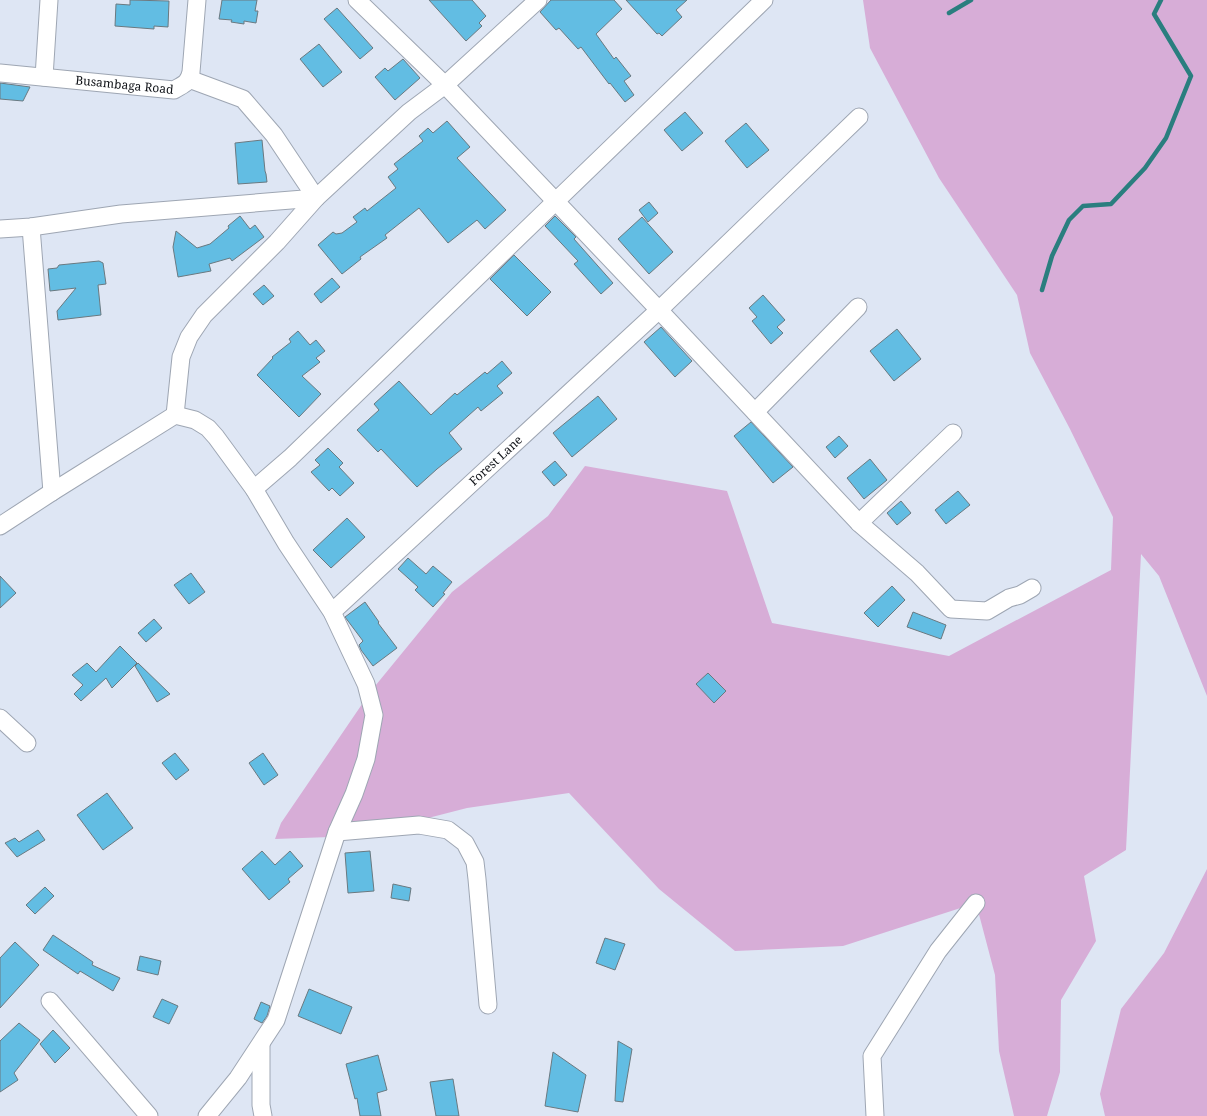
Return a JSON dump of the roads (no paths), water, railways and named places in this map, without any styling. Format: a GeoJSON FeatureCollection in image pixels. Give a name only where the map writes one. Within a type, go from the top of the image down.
{"type":"FeatureCollection","features":[{"type":"Feature","properties":{"kind":"street"},"geometry":{"type":"LineString","coordinates":[[44,78],[49,0]]}},
{"type":"Feature","properties":{"kind":"street","name":"Busambaga Road"},"geometry":{"type":"LineString","coordinates":[[0,73],[174,90],[189,80],[197,0]]}},
{"type":"Feature","properties":{"kind":"street"},"geometry":{"type":"LineString","coordinates":[[357,0],[445,85],[859,523],[917,573],[952,609],[987,611],[1009,598],[1020,595],[1032,588]]}},
{"type":"Feature","properties":{"kind":"street"},"geometry":{"type":"LineString","coordinates":[[175,415],[181,356],[189,337],[204,315],[277,242],[316,198],[409,112],[445,85],[538,0]]}},
{"type":"Feature","properties":{"kind":"street"},"geometry":{"type":"LineString","coordinates":[[254,489],[290,458],[555,200],[764,0]]}},
{"type":"Feature","properties":{"kind":"street"},"geometry":{"type":"LineString","coordinates":[[189,80],[243,99],[274,134],[316,198]]}},
{"type":"Feature","properties":{"kind":"street","name":"Forest Lane"},"geometry":{"type":"LineString","coordinates":[[332,612],[659,310],[859,117]]}},
{"type":"Feature","properties":{"kind":"street"},"geometry":{"type":"LineString","coordinates":[[0,229],[31,227],[121,214],[316,198]]}},
{"type":"Feature","properties":{"kind":"street"},"geometry":{"type":"LineString","coordinates":[[31,227],[52,492]]}},
{"type":"Feature","properties":{"kind":"street"},"geometry":{"type":"LineString","coordinates":[[755,412],[858,307]]}},
{"type":"Feature","properties":{"kind":"street"},"geometry":{"type":"LineString","coordinates":[[0,526],[175,415],[195,420],[208,428],[216,437],[254,489],[286,543],[332,612],[366,684],[374,715],[366,760],[354,794],[337,832],[276,1020],[238,1078],[207,1116]]}},
{"type":"Feature","properties":{"kind":"street"},"geometry":{"type":"LineString","coordinates":[[859,523],[954,433]]}},
{"type":"Feature","properties":{"kind":"street"},"geometry":{"type":"LineString","coordinates":[[0,718],[27,743]]}},
{"type":"Feature","properties":{"kind":"street"},"geometry":{"type":"LineString","coordinates":[[337,832],[419,824],[448,830],[465,843],[475,862],[488,1005]]}},
{"type":"Feature","properties":{"kind":"street"},"geometry":{"type":"LineString","coordinates":[[875,1116],[872,1056],[938,951],[976,903]]}},
{"type":"Feature","properties":{"kind":"street"},"geometry":{"type":"LineString","coordinates":[[50,1001],[149,1116]]}},
{"type":"Feature","properties":{"kind":"street"},"geometry":{"type":"LineString","coordinates":[[261,1044],[261,1105],[263,1116]]}},
{"type":"Feature","properties":{"kind":"waterway"},"geometry":{"type":"LineString","coordinates":[[949,13],[971,0]]}},
{"type":"Feature","properties":{"kind":"waterway"},"geometry":{"type":"LineString","coordinates":[[1042,290],[1052,256],[1069,220],[1083,206],[1111,204],[1145,168],[1166,138],[1191,76],[1154,14],[1161,0]]}}]}
